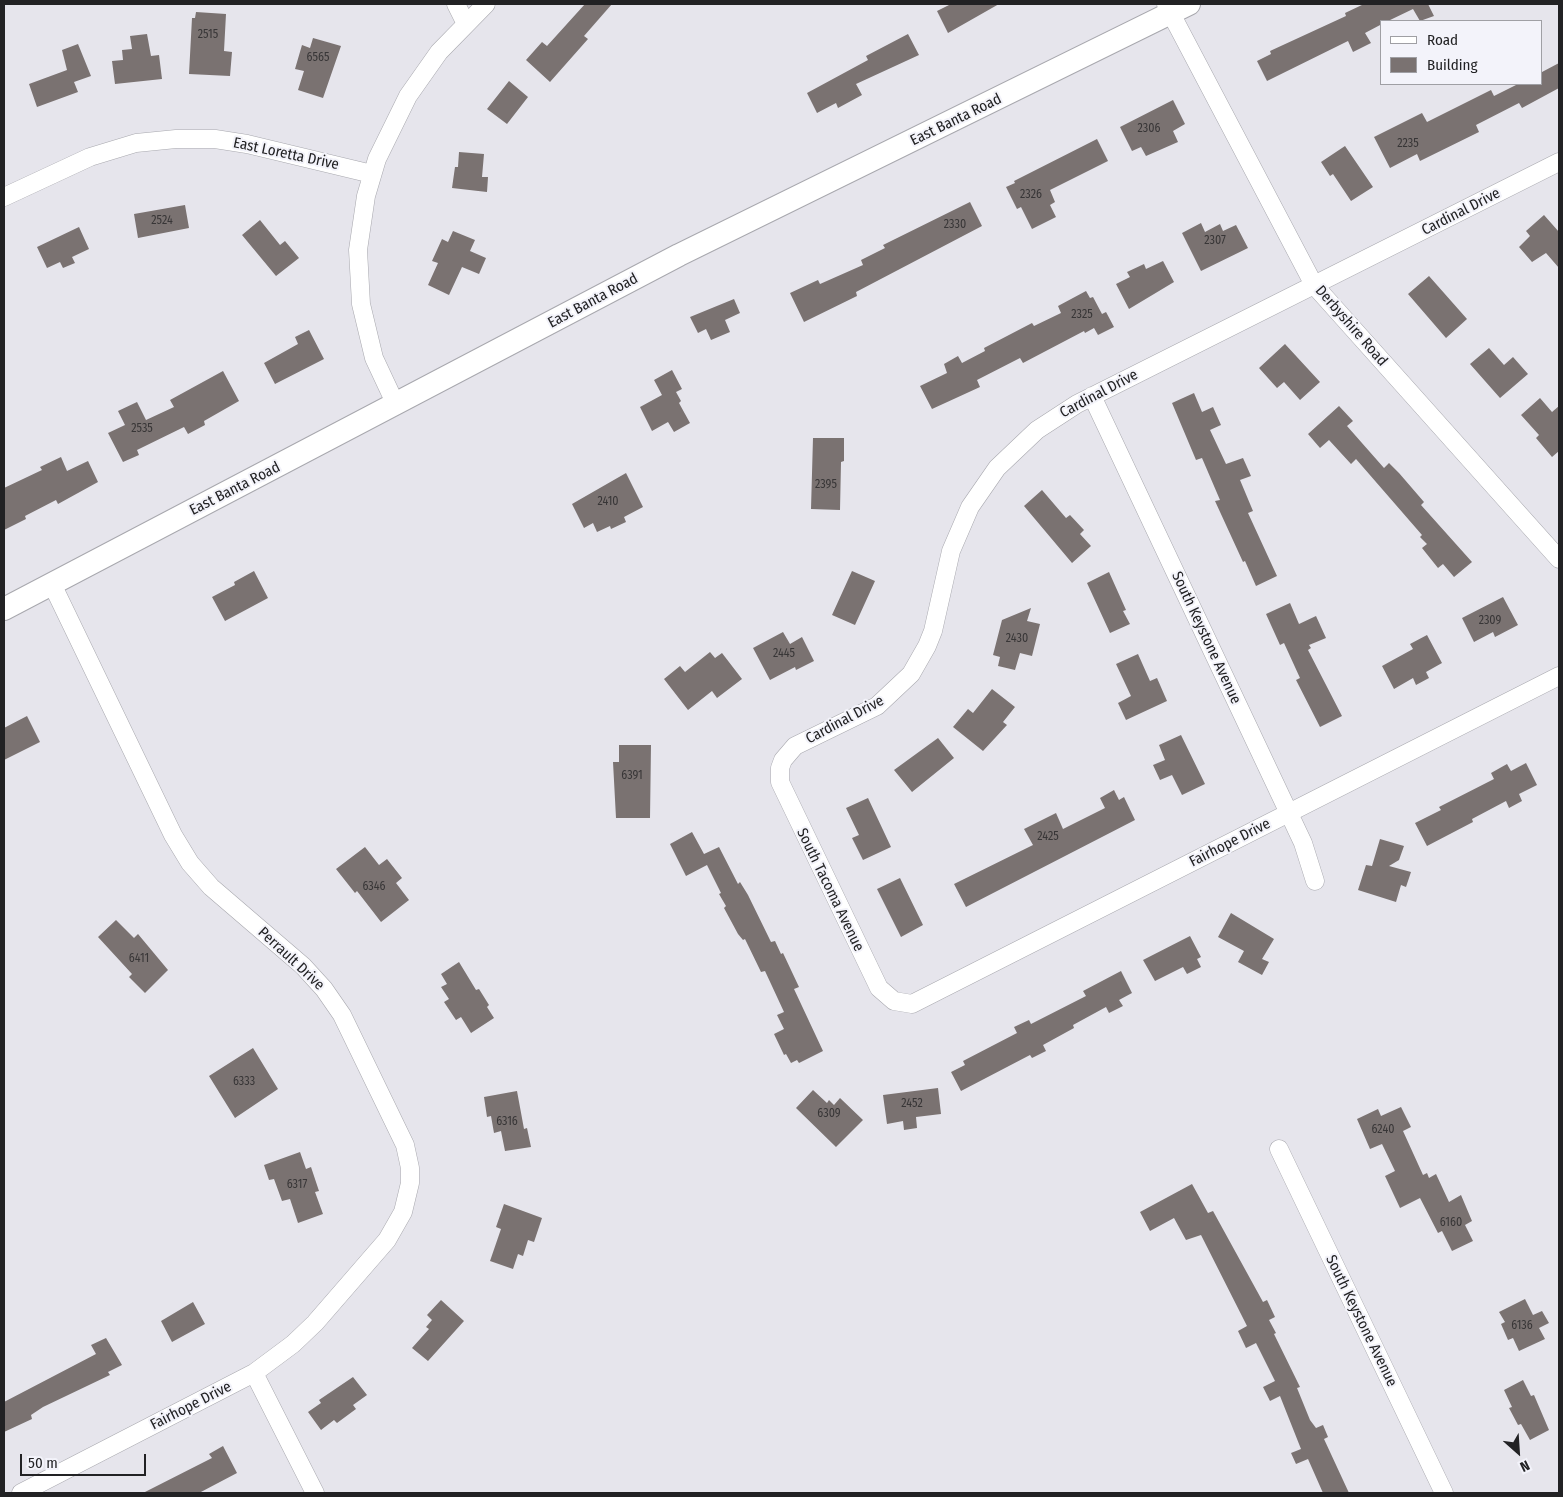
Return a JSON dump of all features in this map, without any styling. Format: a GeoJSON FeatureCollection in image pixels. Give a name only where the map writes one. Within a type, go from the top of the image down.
{"type":"FeatureCollection","features":[{"type":"Feature","properties":{"kind":"street"},"geometry":{"type":"LineString","coordinates":[[456,4],[466,24]]}},
{"type":"Feature","properties":{"kind":"street"},"geometry":{"type":"LineString","coordinates":[[396,405],[374,358],[360,296],[359,234],[372,174],[390,130],[408,96],[439,52],[486,4]]}},
{"type":"Feature","properties":{"kind":"street","name":"Derbyshire Road"},"geometry":{"type":"LineString","coordinates":[[1175,7],[1314,285],[1559,559]]}},
{"type":"Feature","properties":{"kind":"street","name":"East Banta Road"},"geometry":{"type":"LineString","coordinates":[[4,609],[679,255],[1175,7]]}},
{"type":"Feature","properties":{"kind":"street","name":"East Loretta Drive"},"geometry":{"type":"LineString","coordinates":[[4,197],[90,157],[136,143],[176,139],[215,139],[247,144],[372,174]]}},
{"type":"Feature","properties":{"kind":"street","name":"Cardinal Drive"},"geometry":{"type":"LineString","coordinates":[[781,765],[786,754],[795,746],[877,706],[912,674],[933,631],[951,551],[970,507],[997,468],[1024,440],[1063,412],[1092,396],[1559,162]]}},
{"type":"Feature","properties":{"kind":"street","name":"South Keystone Avenue"},"geometry":{"type":"LineString","coordinates":[[1092,396],[1306,851],[1315,881]]}},
{"type":"Feature","properties":{"kind":"street","name":"Perrault Drive"},"geometry":{"type":"LineString","coordinates":[[52,584],[181,849],[211,887],[291,955],[330,996],[354,1038],[407,1152],[410,1176],[409,1190],[406,1206],[396,1227],[307,1331],[254,1373]]}},
{"type":"Feature","properties":{"kind":"street","name":"Fairhope Drive"},"geometry":{"type":"LineString","coordinates":[[900,1003],[917,1003],[1559,676]]}},
{"type":"Feature","properties":{"kind":"street","name":"South Tacoma Avenue"},"geometry":{"type":"LineString","coordinates":[[781,765],[779,776],[782,791],[876,983],[886,997],[900,1003]]}},
{"type":"Feature","properties":{"kind":"street","name":"South Keystone Avenue"},"geometry":{"type":"LineString","coordinates":[[1278,1150],[1444,1493]]}},
{"type":"Feature","properties":{"kind":"street"},"geometry":{"type":"LineString","coordinates":[[254,1373],[315,1493]]}},
{"type":"Feature","properties":{"kind":"street","name":"Fairhope Drive"},"geometry":{"type":"LineString","coordinates":[[21,1493],[254,1373]]}},
{"type":"Feature","properties":{"kind":"building"},"geometry":{"type":"Polygon","coordinates":[[[585,4],[612,4],[584,36],[588,39],[550,82],[526,60],[542,42],[547,46],[585,4]]]}},
{"type":"Feature","properties":{"kind":"building"},"geometry":{"type":"Polygon","coordinates":[[[951,4],[999,4],[948,33],[937,11],[951,4]]]}},
{"type":"Feature","properties":{"kind":"building"},"geometry":{"type":"Polygon","coordinates":[[[1364,4],[1428,4],[1434,16],[1419,20],[1413,9],[1390,20],[1380,20],[1380,25],[1365,33],[1371,43],[1353,52],[1348,41],[1267,81],[1257,61],[1271,54],[1270,51],[1346,16],[1345,13],[1364,4]]]}},
{"type":"Feature","properties":{"kind":"building"},"geometry":{"type":"Polygon","coordinates":[[[196,12],[226,14],[224,51],[232,52],[230,76],[189,74],[192,18],[195,18],[196,12]]]}},
{"type":"Feature","properties":{"kind":"building"},"geometry":{"type":"Polygon","coordinates":[[[147,34],[151,56],[159,55],[162,79],[115,84],[112,61],[123,60],[122,50],[132,49],[130,36],[147,34]]]}},
{"type":"Feature","properties":{"kind":"building"},"geometry":{"type":"Polygon","coordinates":[[[908,34],[919,55],[856,84],[862,95],[838,108],[836,103],[817,113],[807,93],[868,60],[866,56],[908,34]]]}},
{"type":"Feature","properties":{"kind":"building"},"geometry":{"type":"Polygon","coordinates":[[[313,38],[341,46],[323,98],[298,90],[304,71],[295,69],[302,45],[310,48],[313,38]]]}},
{"type":"Feature","properties":{"kind":"building"},"geometry":{"type":"Polygon","coordinates":[[[78,44],[91,76],[74,82],[78,92],[37,107],[29,84],[67,70],[62,50],[78,44]]]}},
{"type":"Feature","properties":{"kind":"building"},"geometry":{"type":"Polygon","coordinates":[[[1559,63],[1559,88],[1522,108],[1519,103],[1476,125],[1479,132],[1420,161],[1417,154],[1390,168],[1374,137],[1422,113],[1427,122],[1491,90],[1494,96],[1516,85],[1543,85],[1543,71],[1559,63]]]}},
{"type":"Feature","properties":{"kind":"building"},"geometry":{"type":"Polygon","coordinates":[[[509,81],[528,97],[507,124],[487,109],[509,81]]]}},
{"type":"Feature","properties":{"kind":"building"},"geometry":{"type":"Polygon","coordinates":[[[1173,100],[1185,124],[1173,131],[1178,142],[1146,156],[1141,147],[1132,151],[1120,127],[1173,100]]]}},
{"type":"Feature","properties":{"kind":"building"},"geometry":{"type":"Polygon","coordinates":[[[1097,139],[1108,161],[1050,190],[1055,202],[1050,205],[1056,217],[1032,229],[1021,207],[1017,209],[1006,187],[1015,183],[1014,181],[1097,139]]]}},
{"type":"Feature","properties":{"kind":"building"},"geometry":{"type":"Polygon","coordinates":[[[1345,146],[1373,187],[1351,201],[1333,174],[1330,176],[1321,162],[1345,146]]]}},
{"type":"Feature","properties":{"kind":"building"},"geometry":{"type":"Polygon","coordinates":[[[459,152],[484,154],[482,177],[488,177],[487,192],[452,188],[455,167],[458,167],[459,152]]]}},
{"type":"Feature","properties":{"kind":"building"},"geometry":{"type":"Polygon","coordinates":[[[970,202],[982,226],[856,292],[857,296],[804,322],[790,293],[818,280],[820,284],[863,265],[861,260],[885,248],[883,245],[970,202]]]}},
{"type":"Feature","properties":{"kind":"building"},"geometry":{"type":"Polygon","coordinates":[[[185,205],[189,228],[138,238],[134,214],[185,205]]]}},
{"type":"Feature","properties":{"kind":"building"},"geometry":{"type":"Polygon","coordinates":[[[1544,215],[1559,232],[1559,268],[1546,253],[1532,262],[1519,247],[1530,236],[1526,231],[1544,215]]]}},
{"type":"Feature","properties":{"kind":"building"},"geometry":{"type":"Polygon","coordinates":[[[260,220],[280,245],[285,241],[299,258],[276,276],[242,235],[260,220]]]}},
{"type":"Feature","properties":{"kind":"building"},"geometry":{"type":"Polygon","coordinates":[[[1201,223],[1205,232],[1220,224],[1223,231],[1236,225],[1248,248],[1201,271],[1182,233],[1201,223]]]}},
{"type":"Feature","properties":{"kind":"building"},"geometry":{"type":"Polygon","coordinates":[[[79,227],[89,249],[72,257],[75,263],[63,268],[60,262],[47,268],[37,247],[79,227]]]}},
{"type":"Feature","properties":{"kind":"building"},"geometry":{"type":"Polygon","coordinates":[[[453,231],[475,240],[470,251],[486,258],[479,274],[462,267],[449,295],[428,285],[438,263],[432,261],[442,239],[448,242],[453,231]]]}},
{"type":"Feature","properties":{"kind":"building"},"geometry":{"type":"Polygon","coordinates":[[[1163,261],[1174,282],[1129,309],[1116,284],[1130,277],[1127,272],[1144,264],[1146,269],[1163,261]]]}},
{"type":"Feature","properties":{"kind":"building"},"geometry":{"type":"Polygon","coordinates":[[[1429,276],[1467,319],[1446,338],[1408,294],[1429,276]]]}},
{"type":"Feature","properties":{"kind":"building"},"geometry":{"type":"Polygon","coordinates":[[[1086,291],[1090,298],[1093,297],[1102,314],[1106,312],[1114,327],[1098,335],[1094,328],[1085,333],[1084,331],[1023,363],[1020,358],[977,380],[980,387],[932,409],[920,386],[947,373],[944,364],[958,356],[962,363],[985,351],[984,348],[1032,323],[1034,326],[1061,313],[1058,306],[1086,291]]]}},
{"type":"Feature","properties":{"kind":"building"},"geometry":{"type":"Polygon","coordinates":[[[734,299],[740,313],[725,320],[730,332],[711,340],[706,329],[698,333],[690,317],[734,299]]]}},
{"type":"Feature","properties":{"kind":"building"},"geometry":{"type":"Polygon","coordinates":[[[309,330],[324,359],[275,384],[264,363],[298,344],[295,337],[309,330]]]}},
{"type":"Feature","properties":{"kind":"building"},"geometry":{"type":"Polygon","coordinates":[[[1285,344],[1320,382],[1300,400],[1284,382],[1277,388],[1259,368],[1285,344]]]}},
{"type":"Feature","properties":{"kind":"building"},"geometry":{"type":"Polygon","coordinates":[[[1489,348],[1504,365],[1513,357],[1528,374],[1500,398],[1470,364],[1489,348]]]}},
{"type":"Feature","properties":{"kind":"building"},"geometry":{"type":"Polygon","coordinates":[[[672,370],[682,389],[676,392],[681,401],[679,403],[690,423],[674,432],[668,422],[652,431],[640,407],[662,395],[654,380],[672,370]]]}},
{"type":"Feature","properties":{"kind":"building"},"geometry":{"type":"Polygon","coordinates":[[[223,371],[239,401],[204,421],[205,425],[188,434],[184,427],[137,450],[139,455],[123,462],[108,433],[125,425],[118,411],[137,402],[146,420],[174,407],[170,400],[223,371]]]}},
{"type":"Feature","properties":{"kind":"building"},"geometry":{"type":"Polygon","coordinates":[[[1194,393],[1202,412],[1213,407],[1221,425],[1210,430],[1226,464],[1243,458],[1251,476],[1240,480],[1253,511],[1248,513],[1277,576],[1256,586],[1215,501],[1220,500],[1202,458],[1196,460],[1172,403],[1194,393]]]}},
{"type":"Feature","properties":{"kind":"building"},"geometry":{"type":"Polygon","coordinates":[[[1540,398],[1552,412],[1559,406],[1559,451],[1552,457],[1536,438],[1539,435],[1521,415],[1540,398]]]}},
{"type":"Feature","properties":{"kind":"building"},"geometry":{"type":"Polygon","coordinates":[[[1339,406],[1353,421],[1347,426],[1384,468],[1389,463],[1399,473],[1424,502],[1421,505],[1472,562],[1454,577],[1443,564],[1438,568],[1422,548],[1427,544],[1420,537],[1422,535],[1356,459],[1351,464],[1329,440],[1320,448],[1308,434],[1339,406]]]}},
{"type":"Feature","properties":{"kind":"building"},"geometry":{"type":"Polygon","coordinates":[[[813,438],[844,438],[844,461],[841,462],[840,510],[811,509],[813,438]]]}},
{"type":"Feature","properties":{"kind":"building"},"geometry":{"type":"Polygon","coordinates":[[[61,457],[67,471],[88,461],[98,482],[58,504],[56,500],[25,516],[26,519],[4,530],[4,488],[42,470],[40,467],[61,457]]]}},
{"type":"Feature","properties":{"kind":"building"},"geometry":{"type":"Polygon","coordinates":[[[626,473],[643,507],[624,517],[626,522],[611,529],[610,526],[597,532],[593,523],[584,528],[572,504],[626,473]]]}},
{"type":"Feature","properties":{"kind":"building"},"geometry":{"type":"Polygon","coordinates":[[[1042,490],[1066,518],[1070,515],[1084,530],[1080,534],[1091,546],[1072,563],[1024,506],[1042,490]]]}},
{"type":"Feature","properties":{"kind":"building"},"geometry":{"type":"Polygon","coordinates":[[[254,571],[268,598],[225,621],[212,597],[235,585],[234,582],[254,571]]]}},
{"type":"Feature","properties":{"kind":"building"},"geometry":{"type":"Polygon","coordinates":[[[852,571],[875,581],[855,625],[832,615],[852,571]]]}},
{"type":"Feature","properties":{"kind":"building"},"geometry":{"type":"Polygon","coordinates":[[[1109,572],[1126,610],[1123,611],[1130,624],[1110,633],[1087,583],[1109,572]]]}},
{"type":"Feature","properties":{"kind":"building"},"geometry":{"type":"Polygon","coordinates":[[[1503,597],[1518,625],[1495,637],[1493,632],[1474,642],[1462,618],[1503,597]]]}},
{"type":"Feature","properties":{"kind":"building"},"geometry":{"type":"Polygon","coordinates":[[[1290,603],[1299,624],[1316,616],[1326,638],[1309,645],[1311,648],[1308,650],[1342,716],[1320,727],[1296,680],[1300,678],[1284,643],[1280,645],[1266,614],[1290,603]]]}},
{"type":"Feature","properties":{"kind":"building"},"geometry":{"type":"Polygon","coordinates":[[[1031,608],[1027,621],[1040,624],[1032,656],[1020,653],[1015,670],[998,666],[1000,657],[993,655],[1002,620],[1031,608]]]}},
{"type":"Feature","properties":{"kind":"building"},"geometry":{"type":"Polygon","coordinates":[[[783,632],[790,644],[802,637],[814,661],[796,670],[795,667],[770,680],[753,648],[783,632]]]}},
{"type":"Feature","properties":{"kind":"building"},"geometry":{"type":"Polygon","coordinates":[[[1427,635],[1442,663],[1426,672],[1429,678],[1416,685],[1413,678],[1394,689],[1382,666],[1413,649],[1410,644],[1427,635]]]}},
{"type":"Feature","properties":{"kind":"building"},"geometry":{"type":"Polygon","coordinates":[[[710,652],[715,658],[722,653],[742,679],[717,698],[712,691],[688,710],[664,679],[680,666],[685,672],[710,652]]]}},
{"type":"Feature","properties":{"kind":"building"},"geometry":{"type":"Polygon","coordinates":[[[1138,654],[1150,681],[1157,678],[1167,701],[1126,720],[1118,703],[1131,696],[1116,664],[1138,654]]]}},
{"type":"Feature","properties":{"kind":"building"},"geometry":{"type":"Polygon","coordinates":[[[992,689],[1015,707],[1003,722],[1007,725],[983,751],[953,727],[968,709],[973,713],[992,689]]]}},
{"type":"Feature","properties":{"kind":"building"},"geometry":{"type":"Polygon","coordinates":[[[27,716],[40,742],[4,760],[4,728],[27,716]]]}},
{"type":"Feature","properties":{"kind":"building"},"geometry":{"type":"Polygon","coordinates":[[[1181,735],[1205,784],[1182,795],[1172,775],[1160,780],[1153,765],[1165,760],[1159,745],[1181,735]]]}},
{"type":"Feature","properties":{"kind":"building"},"geometry":{"type":"Polygon","coordinates":[[[938,738],[954,758],[912,792],[894,770],[938,738]]]}},
{"type":"Feature","properties":{"kind":"building"},"geometry":{"type":"Polygon","coordinates":[[[619,745],[651,745],[650,818],[616,818],[613,762],[619,762],[619,745]]]}},
{"type":"Feature","properties":{"kind":"building"},"geometry":{"type":"Polygon","coordinates":[[[1526,763],[1537,785],[1519,794],[1522,801],[1509,808],[1506,801],[1472,819],[1473,822],[1427,846],[1415,823],[1441,810],[1439,807],[1494,779],[1491,773],[1507,764],[1511,771],[1526,763]]]}},
{"type":"Feature","properties":{"kind":"building"},"geometry":{"type":"Polygon","coordinates":[[[1114,790],[1119,800],[1124,797],[1135,820],[966,907],[954,884],[1033,845],[1024,829],[1056,813],[1063,829],[1105,808],[1100,798],[1114,790]]]}},
{"type":"Feature","properties":{"kind":"building"},"geometry":{"type":"Polygon","coordinates":[[[868,798],[891,847],[863,860],[852,838],[859,835],[846,808],[868,798]]]}},
{"type":"Feature","properties":{"kind":"building"},"geometry":{"type":"Polygon","coordinates":[[[692,832],[704,854],[719,847],[738,884],[740,882],[748,895],[771,942],[775,941],[781,954],[783,953],[799,987],[794,989],[823,1051],[799,1063],[797,1060],[791,1063],[786,1054],[784,1055],[774,1034],[784,1029],[777,1015],[784,1012],[765,971],[761,972],[745,939],[743,940],[738,934],[724,908],[726,906],[719,894],[721,893],[707,865],[686,876],[670,844],[692,832]]]}},
{"type":"Feature","properties":{"kind":"building"},"geometry":{"type":"Polygon","coordinates":[[[1380,839],[1404,846],[1399,860],[1389,866],[1411,872],[1406,887],[1401,885],[1396,902],[1358,890],[1366,865],[1372,866],[1380,839]]]}},
{"type":"Feature","properties":{"kind":"building"},"geometry":{"type":"Polygon","coordinates":[[[365,847],[379,865],[387,859],[402,878],[396,883],[409,900],[381,922],[357,891],[355,893],[336,869],[365,847]]]}},
{"type":"Feature","properties":{"kind":"building"},"geometry":{"type":"Polygon","coordinates":[[[900,878],[923,925],[901,937],[877,889],[900,878]]]}},
{"type":"Feature","properties":{"kind":"building"},"geometry":{"type":"Polygon","coordinates":[[[1231,913],[1274,939],[1262,959],[1269,962],[1262,975],[1238,962],[1244,951],[1218,937],[1231,913]]]}},
{"type":"Feature","properties":{"kind":"building"},"geometry":{"type":"Polygon","coordinates":[[[116,920],[134,938],[138,934],[168,970],[145,993],[129,977],[132,974],[98,937],[116,920]]]}},
{"type":"Feature","properties":{"kind":"building"},"geometry":{"type":"Polygon","coordinates":[[[1190,936],[1201,957],[1197,959],[1201,967],[1187,974],[1183,967],[1155,981],[1143,960],[1190,936]]]}},
{"type":"Feature","properties":{"kind":"building"},"geometry":{"type":"Polygon","coordinates":[[[459,962],[476,990],[479,989],[489,1005],[487,1007],[494,1018],[471,1033],[461,1017],[456,1020],[444,1002],[449,999],[441,987],[447,984],[441,974],[459,962]]]}},
{"type":"Feature","properties":{"kind":"building"},"geometry":{"type":"Polygon","coordinates":[[[1121,971],[1132,993],[1119,1000],[1123,1006],[1109,1013],[1106,1007],[1073,1025],[1074,1028],[1043,1045],[1046,1051],[1032,1058],[1030,1055],[961,1091],[951,1072],[965,1065],[963,1061],[1017,1033],[1014,1027],[1029,1020],[1031,1024],[1086,996],[1083,991],[1121,971]]]}},
{"type":"Feature","properties":{"kind":"building"},"geometry":{"type":"Polygon","coordinates":[[[253,1048],[278,1089],[235,1118],[209,1076],[253,1048]]]}},
{"type":"Feature","properties":{"kind":"building"},"geometry":{"type":"Polygon","coordinates":[[[938,1088],[941,1114],[916,1117],[917,1128],[904,1130],[903,1121],[887,1124],[883,1095],[938,1088]]]}},
{"type":"Feature","properties":{"kind":"building"},"geometry":{"type":"Polygon","coordinates":[[[813,1090],[827,1103],[829,1100],[834,1105],[840,1098],[863,1120],[836,1147],[796,1108],[813,1090]]]}},
{"type":"Feature","properties":{"kind":"building"},"geometry":{"type":"Polygon","coordinates":[[[517,1091],[524,1129],[527,1128],[531,1147],[505,1151],[501,1131],[494,1133],[491,1116],[487,1117],[484,1097],[517,1091]]]}},
{"type":"Feature","properties":{"kind":"building"},"geometry":{"type":"Polygon","coordinates":[[[1401,1107],[1411,1127],[1403,1131],[1423,1175],[1427,1173],[1429,1178],[1436,1174],[1449,1202],[1461,1195],[1472,1221],[1465,1225],[1473,1241],[1452,1251],[1442,1231],[1438,1233],[1420,1198],[1400,1208],[1385,1176],[1395,1171],[1382,1144],[1370,1149],[1357,1119],[1378,1109],[1381,1116],[1401,1107]]]}},
{"type":"Feature","properties":{"kind":"building"},"geometry":{"type":"Polygon","coordinates":[[[300,1152],[306,1169],[311,1167],[319,1191],[315,1192],[323,1214],[298,1223],[290,1199],[282,1201],[274,1179],[269,1180],[264,1165],[300,1152]]]}},
{"type":"Feature","properties":{"kind":"building"},"geometry":{"type":"Polygon","coordinates":[[[1192,1184],[1208,1213],[1213,1211],[1263,1302],[1267,1300],[1275,1317],[1269,1320],[1276,1333],[1274,1334],[1300,1387],[1297,1388],[1310,1420],[1316,1428],[1323,1425],[1328,1437],[1324,1439],[1349,1493],[1323,1493],[1308,1459],[1296,1464],[1291,1453],[1301,1449],[1280,1396],[1270,1401],[1263,1387],[1275,1381],[1256,1343],[1246,1348],[1238,1331],[1247,1326],[1201,1235],[1186,1240],[1174,1218],[1150,1231],[1140,1212],[1192,1184]]]}},
{"type":"Feature","properties":{"kind":"building"},"geometry":{"type":"Polygon","coordinates":[[[504,1204],[542,1218],[534,1242],[528,1240],[523,1256],[518,1254],[513,1269],[490,1261],[501,1229],[496,1227],[504,1204]]]}},
{"type":"Feature","properties":{"kind":"building"},"geometry":{"type":"Polygon","coordinates":[[[1525,1299],[1533,1315],[1542,1311],[1549,1323],[1539,1328],[1545,1339],[1519,1351],[1513,1338],[1508,1340],[1501,1324],[1505,1322],[1499,1312],[1525,1299]]]}},
{"type":"Feature","properties":{"kind":"building"},"geometry":{"type":"Polygon","coordinates":[[[441,1300],[464,1321],[428,1361],[412,1348],[429,1329],[426,1327],[432,1320],[427,1315],[441,1300]]]}},
{"type":"Feature","properties":{"kind":"building"},"geometry":{"type":"Polygon","coordinates":[[[193,1302],[205,1324],[172,1342],[161,1321],[193,1302]]]}},
{"type":"Feature","properties":{"kind":"building"},"geometry":{"type":"Polygon","coordinates":[[[106,1338],[122,1365],[108,1372],[110,1375],[43,1407],[31,1415],[32,1419],[4,1432],[4,1402],[96,1354],[91,1345],[106,1338]]]}},
{"type":"Feature","properties":{"kind":"building"},"geometry":{"type":"Polygon","coordinates":[[[353,1377],[367,1395],[353,1405],[356,1409],[337,1423],[334,1420],[321,1430],[308,1412],[321,1403],[319,1400],[353,1377]]]}},
{"type":"Feature","properties":{"kind":"building"},"geometry":{"type":"Polygon","coordinates":[[[1523,1380],[1531,1396],[1534,1395],[1549,1430],[1530,1440],[1521,1424],[1518,1425],[1509,1408],[1512,1407],[1504,1390],[1523,1380]]]}},
{"type":"Feature","properties":{"kind":"building"},"geometry":{"type":"Polygon","coordinates":[[[223,1446],[237,1473],[199,1493],[143,1493],[212,1458],[209,1454],[223,1446]]]}}]}
